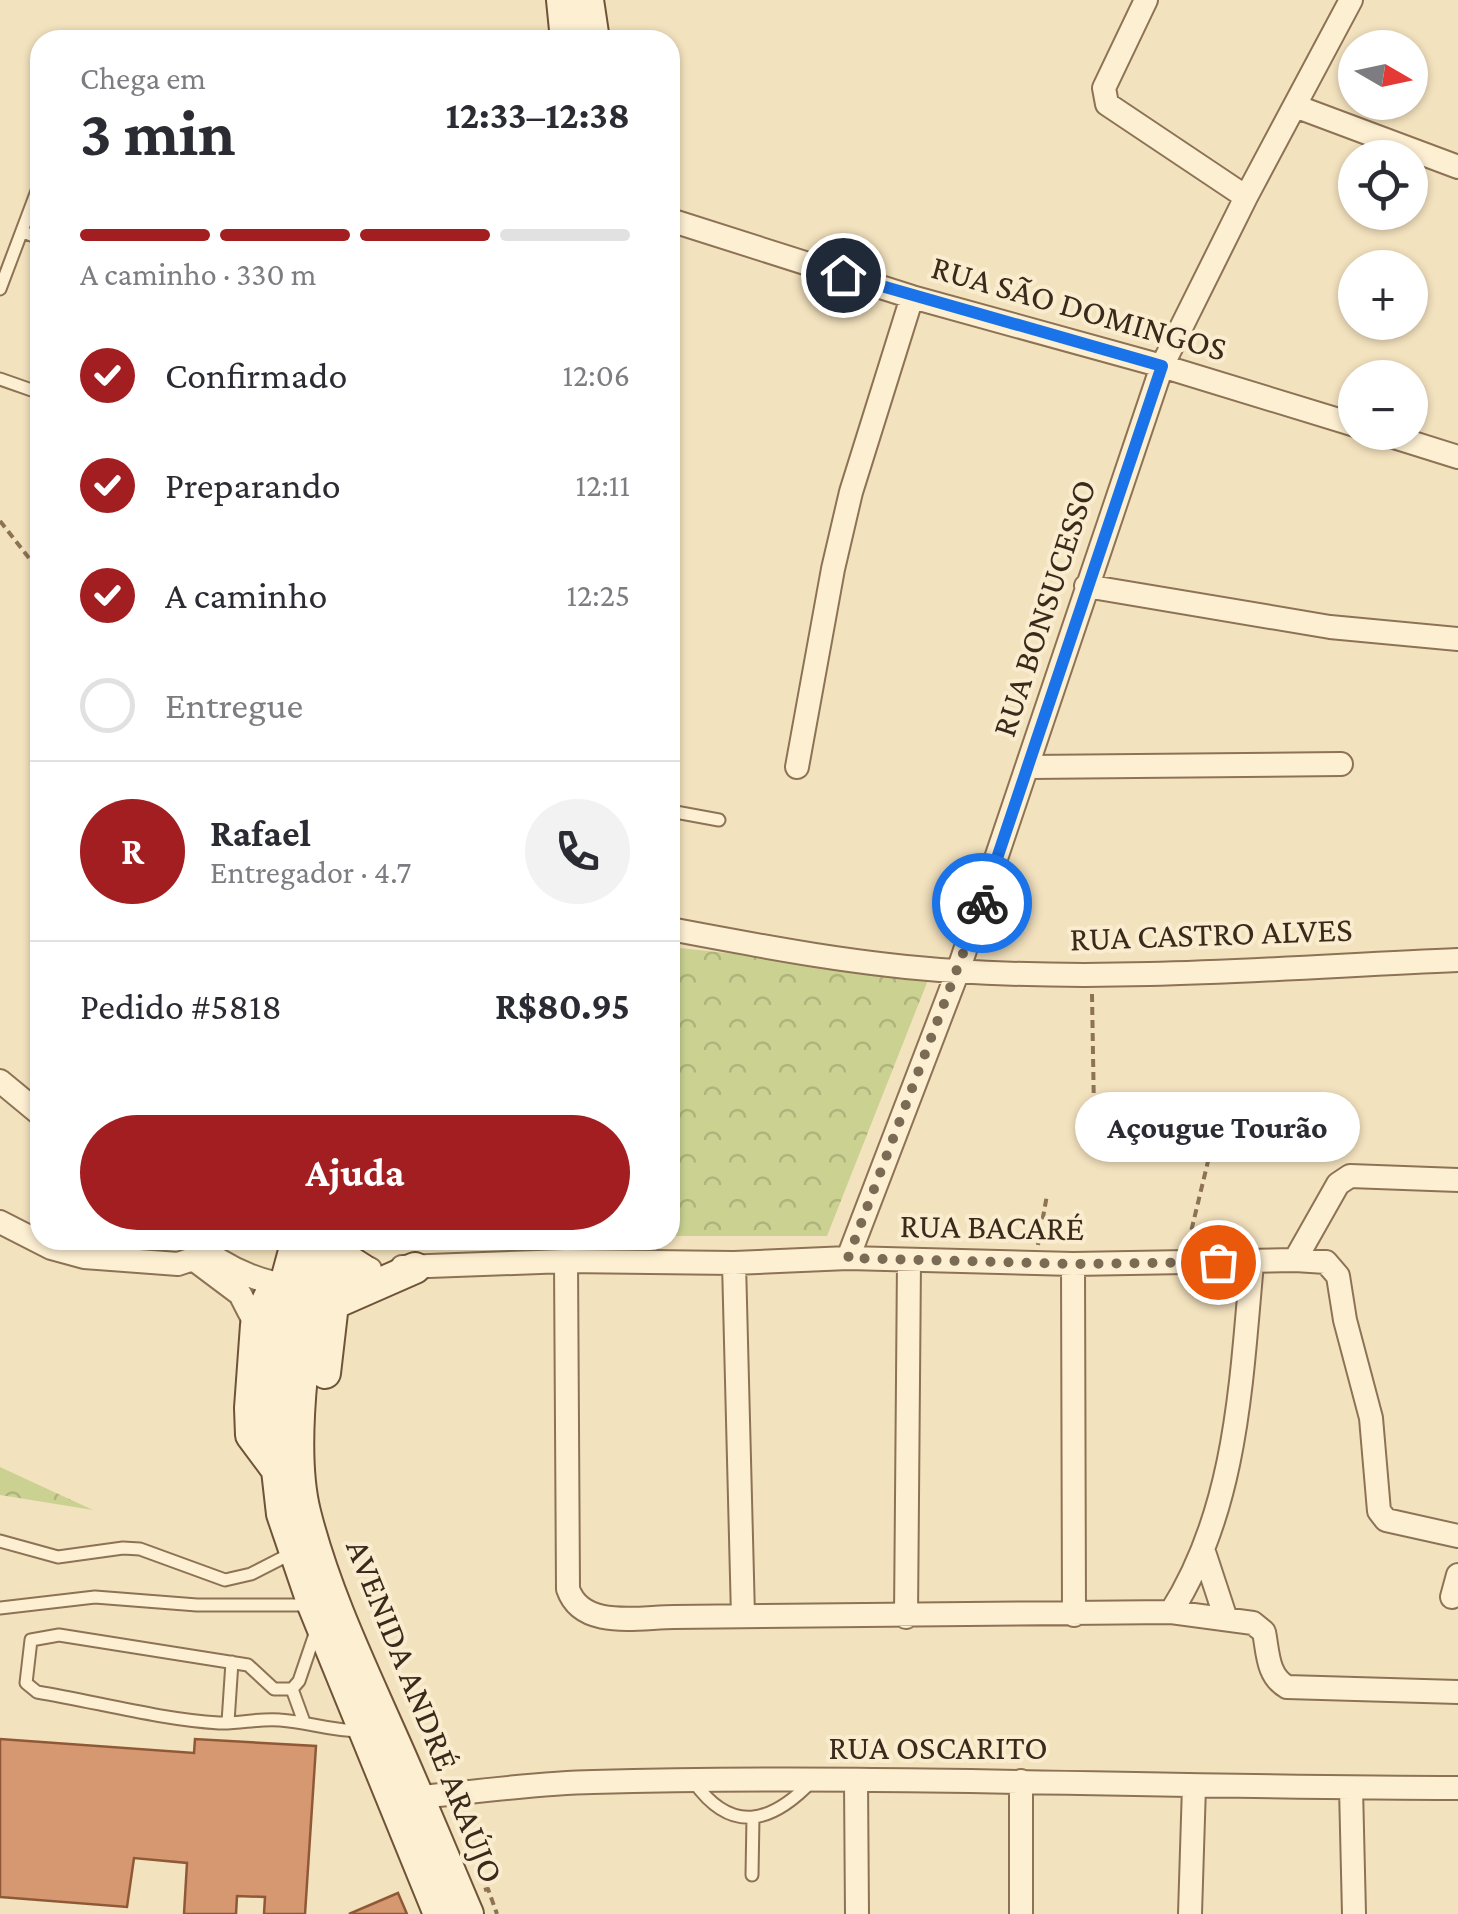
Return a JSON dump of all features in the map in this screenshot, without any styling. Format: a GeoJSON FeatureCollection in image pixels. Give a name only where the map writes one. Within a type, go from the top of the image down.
{"type":"FeatureCollection","features":[{"type":"Feature","properties":{"kind":"main road"},"geometry":{"type":"LineString","coordinates":[[562,0],[565,30]]}},
{"type":"Feature","properties":{"kind":"main road"},"geometry":{"type":"LineString","coordinates":[[588,0],[592,30]]}},
{"type":"Feature","properties":{"kind":"main road","name":"AVENIDA ANDRÉ ARAÚJO"},"geometry":{"type":"LineString","coordinates":[[314,1250],[303,1383],[282,1514],[316,1614],[439,1914]]}},
{"type":"Feature","properties":{"kind":"main road"},"geometry":{"type":"LineString","coordinates":[[327,1250],[363,1270]]}},
{"type":"Feature","properties":{"kind":"main road"},"geometry":{"type":"LineString","coordinates":[[288,1471],[256,1444],[250,1426],[256,1325],[270,1294],[310,1291],[414,1268]]}},
{"type":"Feature","properties":{"kind":"main road","name":"AVENIDA ANDRÉ ARAÚJO"},"geometry":{"type":"LineString","coordinates":[[288,1471],[342,1624],[468,1914]]}},
{"type":"Feature","properties":{"kind":"street"},"geometry":{"type":"LineString","coordinates":[[1146,0],[1104,88],[1108,104],[1246,197]]}},
{"type":"Feature","properties":{"kind":"street","name":"RUA BONSUCESSO"},"geometry":{"type":"LineString","coordinates":[[848,1258],[958,971],[1162,366],[1351,0]]}},
{"type":"Feature","properties":{"kind":"street"},"geometry":{"type":"LineString","coordinates":[[1294,106],[1458,167]]}},
{"type":"Feature","properties":{"kind":"street","name":"RUA SÃO DOMINGOS"},"geometry":{"type":"LineString","coordinates":[[680,223],[912,297],[1162,366],[1338,421]]}},
{"type":"Feature","properties":{"kind":"street"},"geometry":{"type":"LineString","coordinates":[[798,767],[846,511],[912,297]]}},
{"type":"Feature","properties":{"kind":"street"},"geometry":{"type":"LineString","coordinates":[[1428,448],[1458,457]]}},
{"type":"Feature","properties":{"kind":"street"},"geometry":{"type":"LineString","coordinates":[[1086,586],[1330,627],[1458,639]]}},
{"type":"Feature","properties":{"kind":"street"},"geometry":{"type":"LineString","coordinates":[[1029,767],[1342,764]]}},
{"type":"Feature","properties":{"kind":"street","name":"RUA CASTRO ALVES"},"geometry":{"type":"LineString","coordinates":[[680,931],[813,956],[958,971],[1092,974],[1458,960]]}},
{"type":"Feature","properties":{"kind":"street"},"geometry":{"type":"LineString","coordinates":[[0,1081],[30,1106]]}},
{"type":"Feature","properties":{"kind":"street"},"geometry":{"type":"LineString","coordinates":[[1458,1180],[1350,1176],[1338,1184],[1296,1260],[1326,1262],[1338,1276],[1345,1320],[1371,1418],[1379,1511],[1386,1520],[1458,1536]]}},
{"type":"Feature","properties":{"kind":"street"},"geometry":{"type":"LineString","coordinates":[[0,1222],[30,1237]]}},
{"type":"Feature","properties":{"kind":"street"},"geometry":{"type":"LineString","coordinates":[[58,1250],[84,1258],[168,1264],[196,1250]]}},
{"type":"Feature","properties":{"kind":"street"},"geometry":{"type":"LineString","coordinates":[[196,1250],[245,1274],[310,1291]]}},
{"type":"Feature","properties":{"kind":"street"},"geometry":{"type":"LineString","coordinates":[[196,1250],[240,1294],[256,1325]]}},
{"type":"Feature","properties":{"kind":"street","name":"RUA BACARÉ"},"geometry":{"type":"LineString","coordinates":[[310,1291],[363,1270],[566,1261],[734,1263],[848,1258],[1073,1264],[1296,1260]]}},
{"type":"Feature","properties":{"kind":"street"},"geometry":{"type":"LineString","coordinates":[[566,1261],[568,1589],[574,1604],[596,1616],[906,1618],[1171,1612],[1253,1624],[1264,1632],[1270,1670],[1278,1682],[1287,1686],[1458,1692]]}},
{"type":"Feature","properties":{"kind":"street"},"geometry":{"type":"LineString","coordinates":[[906,1618],[909,1261]]}},
{"type":"Feature","properties":{"kind":"street"},"geometry":{"type":"LineString","coordinates":[[1171,1612],[1204,1552],[1229,1468],[1242,1379],[1252,1262]]}},
{"type":"Feature","properties":{"kind":"street"},"geometry":{"type":"LineString","coordinates":[[734,1263],[743,1616]]}},
{"type":"Feature","properties":{"kind":"street"},"geometry":{"type":"LineString","coordinates":[[1073,1264],[1074,1615]]}},
{"type":"Feature","properties":{"kind":"street"},"geometry":{"type":"LineString","coordinates":[[1204,1552],[1226,1619]]}},
{"type":"Feature","properties":{"kind":"street"},"geometry":{"type":"LineString","coordinates":[[856,1781],[857,1914]]}},
{"type":"Feature","properties":{"kind":"street"},"geometry":{"type":"LineString","coordinates":[[1021,1781],[1021,1914]]}},
{"type":"Feature","properties":{"kind":"street","name":"RUA OSCARITO"},"geometry":{"type":"LineString","coordinates":[[419,1797],[590,1782],[1021,1781],[1458,1788]]}},
{"type":"Feature","properties":{"kind":"street"},"geometry":{"type":"LineString","coordinates":[[1190,1914],[1194,1786]]}},
{"type":"Feature","properties":{"kind":"street"},"geometry":{"type":"LineString","coordinates":[[1351,1788],[1354,1914]]}},
{"type":"Feature","properties":{"kind":"lane"},"geometry":{"type":"LineString","coordinates":[[0,289],[30,214]]}},
{"type":"Feature","properties":{"kind":"lane"},"geometry":{"type":"LineString","coordinates":[[24,232],[30,235]]}},
{"type":"Feature","properties":{"kind":"lane"},"geometry":{"type":"LineString","coordinates":[[0,379],[30,390]]}},
{"type":"Feature","properties":{"kind":"lane"},"geometry":{"type":"LineString","coordinates":[[680,813],[720,820]]}},
{"type":"Feature","properties":{"kind":"lane"},"geometry":{"type":"LineString","coordinates":[[0,1541],[42,1550],[58,1558],[140,1549],[225,1580],[251,1574],[294,1552]]}},
{"type":"Feature","properties":{"kind":"lane"},"geometry":{"type":"LineString","coordinates":[[225,1580],[228,1606]]}},
{"type":"Feature","properties":{"kind":"lane"},"geometry":{"type":"LineString","coordinates":[[0,1608],[95,1596],[316,1614],[299,1682],[292,1689],[274,1689],[248,1665],[59,1635],[31,1640],[26,1683],[37,1692],[177,1718],[228,1722],[257,1718],[304,1722],[340,1732],[364,1731]]}},
{"type":"Feature","properties":{"kind":"lane"},"geometry":{"type":"LineString","coordinates":[[228,1722],[232,1662]]}},
{"type":"Feature","properties":{"kind":"lane"},"geometry":{"type":"LineString","coordinates":[[292,1689],[304,1722]]}},
{"type":"Feature","properties":{"kind":"lane"},"geometry":{"type":"LineString","coordinates":[[694,1782],[723,1813],[754,1818],[784,1806],[812,1781]]}},
{"type":"Feature","properties":{"kind":"lane"},"geometry":{"type":"LineString","coordinates":[[752,1875],[754,1818]]}},
{"type":"Feature","properties":{"kind":"path"},"geometry":{"type":"LineString","coordinates":[[0,521],[30,559]]}},
{"type":"Feature","properties":{"kind":"path"},"geometry":{"type":"LineString","coordinates":[[1092,974],[1094,1112],[1210,1154],[1184,1262]]}},
{"type":"Feature","properties":{"kind":"path"},"geometry":{"type":"LineString","coordinates":[[1034,1263],[1047,1195]]}},
{"type":"Feature","properties":{"kind":"path"},"geometry":{"type":"LineString","coordinates":[[488,1889],[497,1914]]}},
{"type":"Feature","properties":{"kind":"green space"},"geometry":{"type":"Polygon","coordinates":[[[680,948],[930,975],[827,1236],[680,1236],[680,948]]]}},
{"type":"Feature","properties":{"kind":"green space"},"geometry":{"type":"Polygon","coordinates":[[[0,1467],[93,1510],[0,1495],[0,1467]]]}},
{"type":"Feature","properties":{"kind":"building"},"geometry":{"type":"Polygon","coordinates":[[[0,1739],[194,1753],[195,1739],[316,1746],[305,1914],[264,1914],[265,1897],[237,1896],[236,1914],[184,1914],[187,1863],[134,1858],[127,1907],[0,1897],[0,1739]]]}},
{"type":"Feature","properties":{"kind":"building"},"geometry":{"type":"Polygon","coordinates":[[[398,1893],[407,1914],[349,1914],[398,1893]]]}},
{"type":"Feature","properties":{"kind":"way so far"},"geometry":{"type":"LineString","coordinates":[[982,903],[848,1258],[1073,1264],[1218,1262]]}},
{"type":"Feature","properties":{"kind":"place","name":"Açougue Tourão"},"geometry":{"type":"Point","coordinates":[1218,1262]}},
{"type":"Feature","properties":{"kind":"route"},"geometry":{"type":"LineString","coordinates":[[843,275],[1162,366],[982,903]]}}]}
